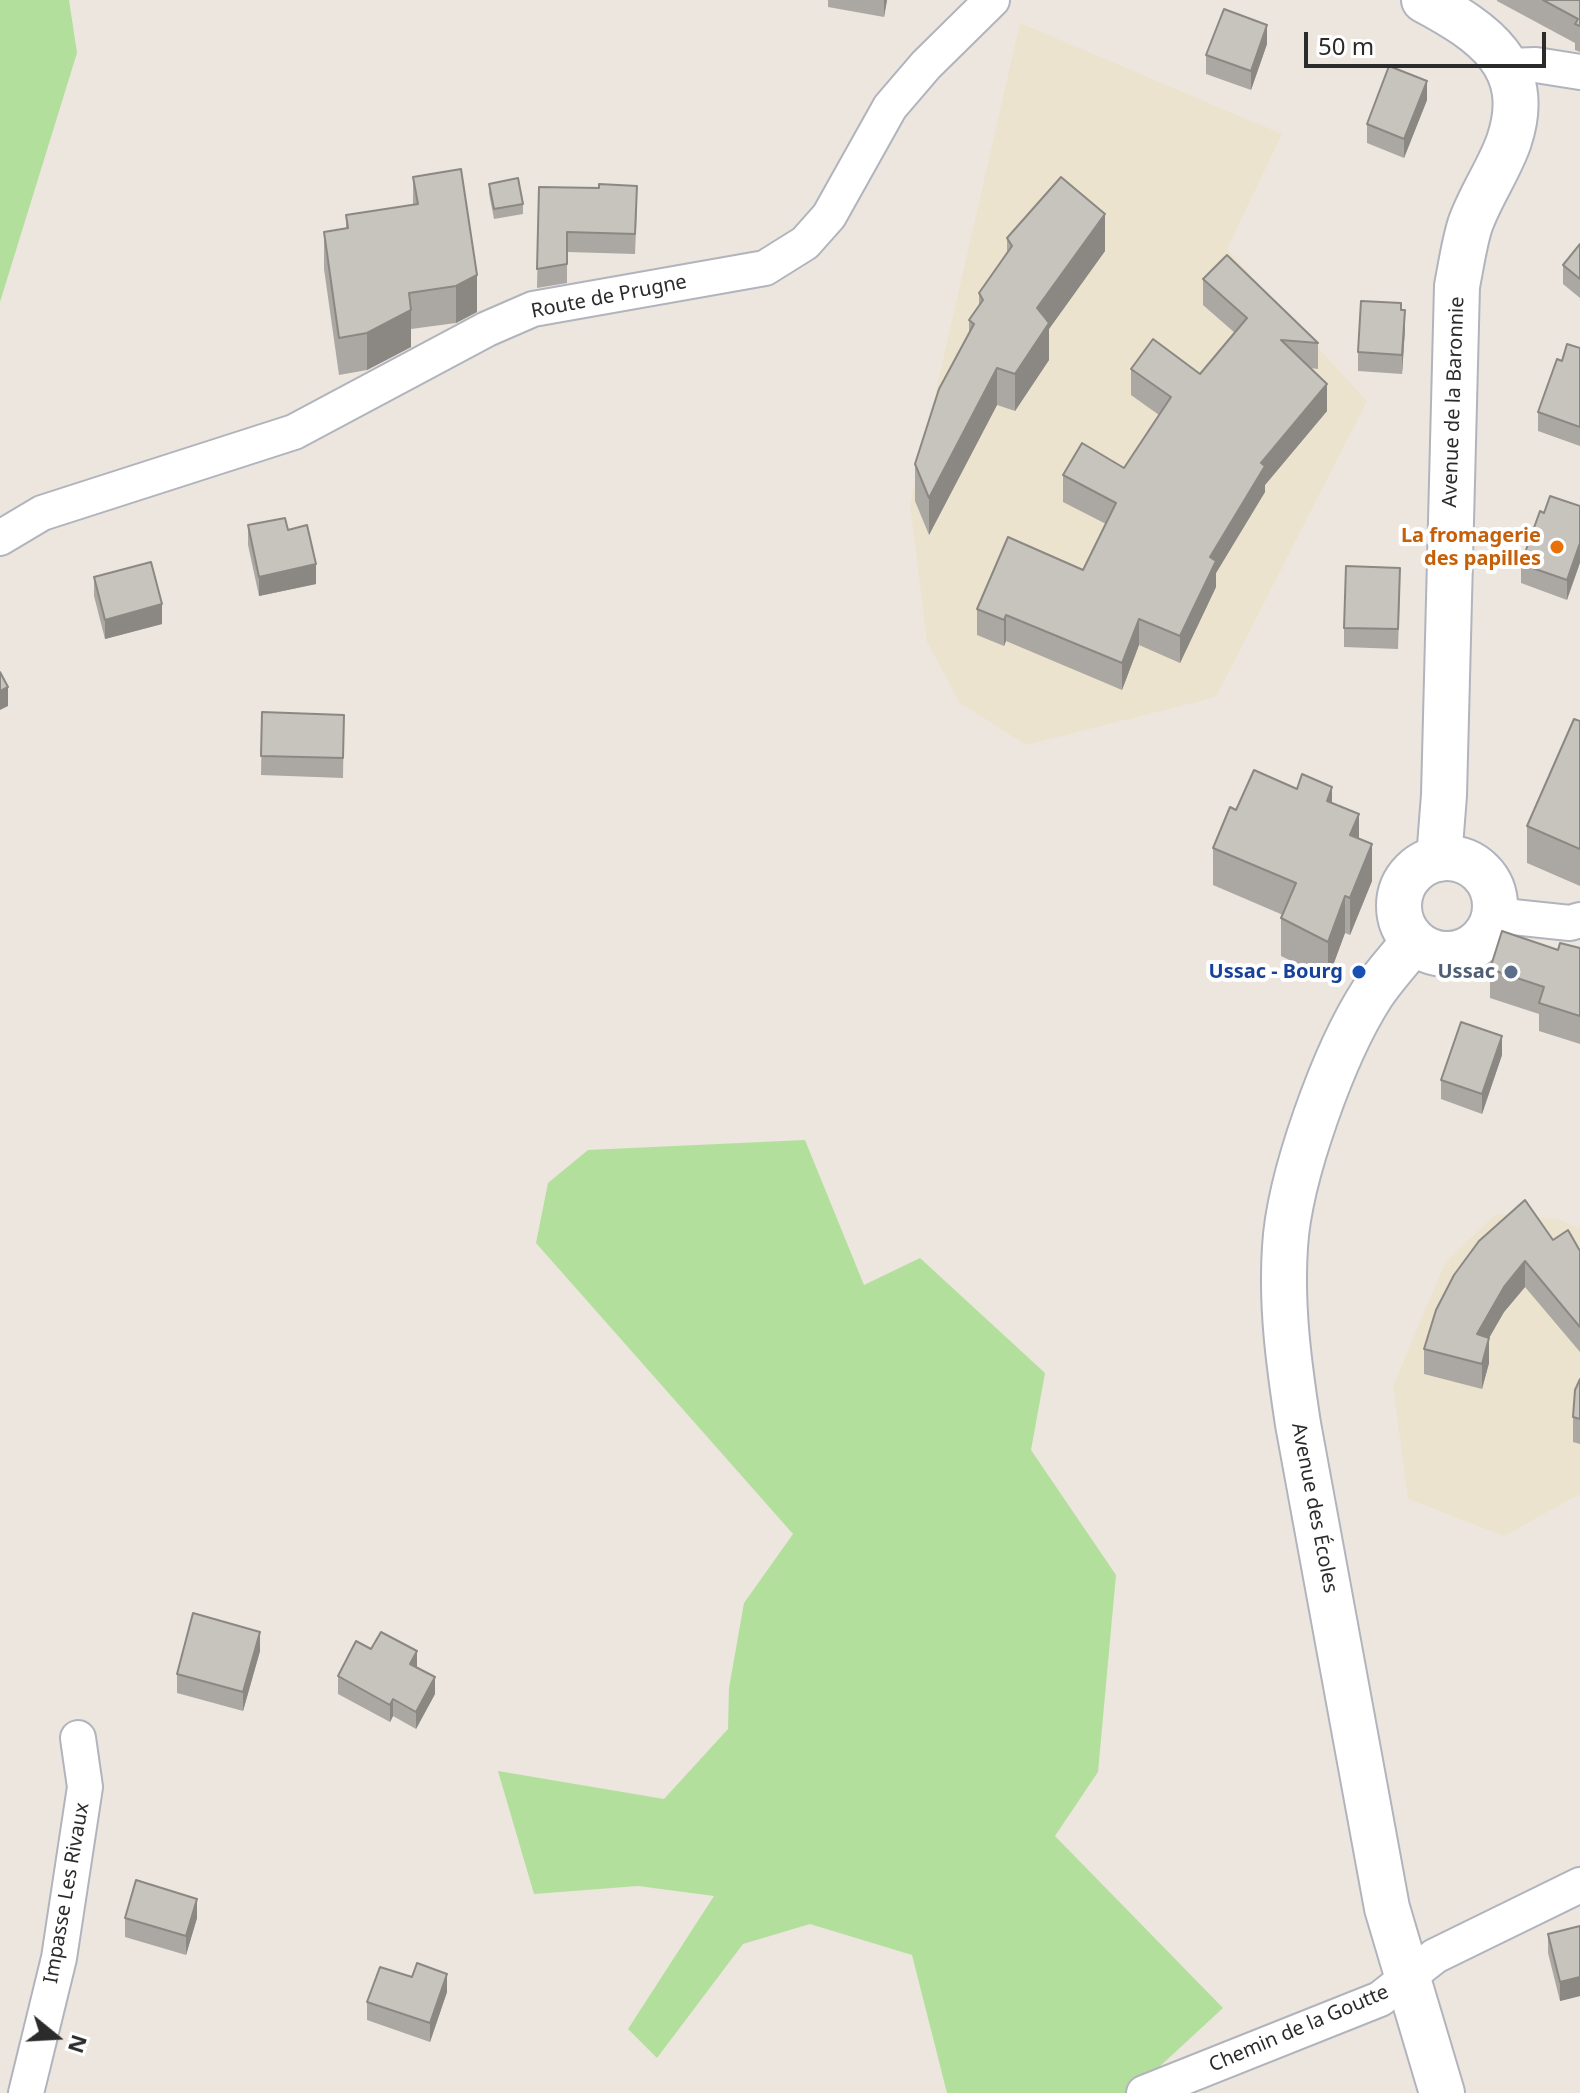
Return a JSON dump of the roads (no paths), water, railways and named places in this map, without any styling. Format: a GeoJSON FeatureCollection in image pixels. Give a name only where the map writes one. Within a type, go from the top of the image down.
{"type":"FeatureCollection","features":[{"type":"Feature","properties":{"kind":"street","name":"Route de Prugne"},"geometry":{"type":"LineString","coordinates":[[0,538],[42,513],[294,432],[487,329],[533,309],[765,268],[805,243],[829,216],[890,107],[926,65],[992,0]]}},
{"type":"Feature","properties":{"kind":"street","name":"Avenue de la Baronnie"},"geometry":{"type":"LineString","coordinates":[[1424,0],[1461,19],[1491,45],[1508,66],[1519,101],[1509,141],[1470,226],[1457,286],[1444,795],[1439,859]]}},
{"type":"Feature","properties":{"kind":"street"},"geometry":{"type":"LineString","coordinates":[[1508,66],[1536,65],[1580,72]]}},
{"type":"Feature","properties":{"kind":"street"},"geometry":{"type":"LineString","coordinates":[[1454,858],[1481,872],[1490,885],[1494,915],[1481,941],[1455,954],[1440,954],[1414,941],[1400,915],[1404,885],[1412,873],[1439,859],[1454,858]]}},
{"type":"Feature","properties":{"kind":"street"},"geometry":{"type":"LineString","coordinates":[[1494,915],[1570,923],[1580,920]]}},
{"type":"Feature","properties":{"kind":"street","name":"Avenue des Écoles"},"geometry":{"type":"LineString","coordinates":[[1414,941],[1372,995],[1333,1073],[1302,1163],[1285,1244],[1284,1303],[1286,1345],[1298,1424],[1387,1908],[1442,2093]]}},
{"type":"Feature","properties":{"kind":"street","name":"Impasse Les Rivaux"},"geometry":{"type":"LineString","coordinates":[[26,2093],[59,1958],[85,1787],[78,1738]]}},
{"type":"Feature","properties":{"kind":"street","name":"Chemin de la Goutte"},"geometry":{"type":"LineString","coordinates":[[1144,2093],[1380,1999],[1435,1956],[1580,1885]]}},
{"type":"Feature","properties":{"kind":"place","name":"La fromagerie des papilles"},"geometry":{"type":"Point","coordinates":[1557,547]}},
{"type":"Feature","properties":{"kind":"place","name":"Ussac - Bourg"},"geometry":{"type":"Point","coordinates":[1359,972]}},
{"type":"Feature","properties":{"kind":"place","name":"Ussac"},"geometry":{"type":"Point","coordinates":[1511,972]}}]}
